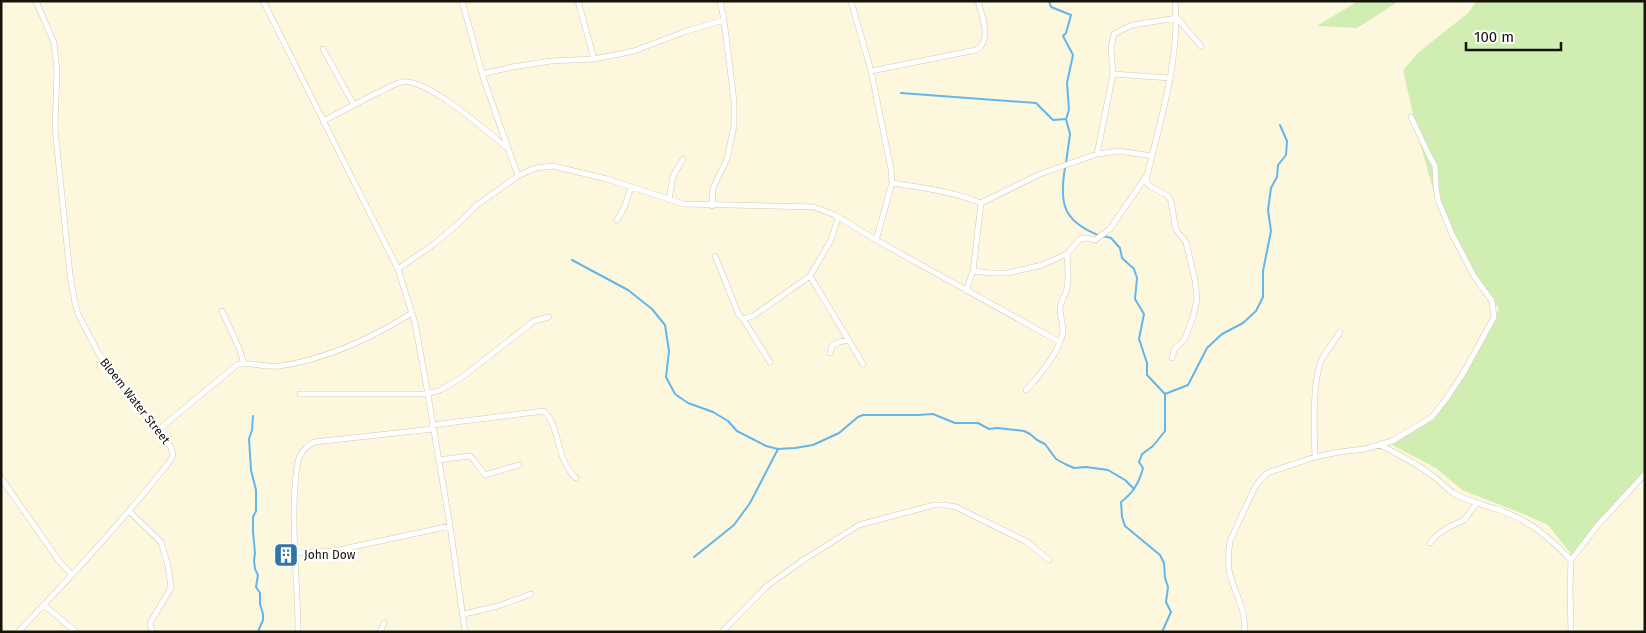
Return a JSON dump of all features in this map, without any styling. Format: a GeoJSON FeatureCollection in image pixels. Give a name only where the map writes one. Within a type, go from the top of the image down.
{"type":"FeatureCollection","features":[{"type":"Feature","properties":{"kind":"street","name":"Bloem Water Street"},"geometry":{"type":"LineString","coordinates":[[18,632],[72,576],[172,458],[171,447],[121,385],[99,354],[78,314],[70,275],[56,138],[57,71],[54,43],[36,1]]}},
{"type":"Feature","properties":{"kind":"street"},"geometry":{"type":"LineString","coordinates":[[264,1],[398,269],[412,313],[428,394],[464,614],[465,632]]}},
{"type":"Feature","properties":{"kind":"street"},"geometry":{"type":"LineString","coordinates":[[462,1],[482,74],[518,176]]}},
{"type":"Feature","properties":{"kind":"street"},"geometry":{"type":"LineString","coordinates":[[578,1],[594,59]]}},
{"type":"Feature","properties":{"kind":"street"},"geometry":{"type":"LineString","coordinates":[[712,206],[713,188],[726,159],[734,126],[734,101],[720,1]]}},
{"type":"Feature","properties":{"kind":"street"},"geometry":{"type":"LineString","coordinates":[[851,1],[871,71],[889,154],[892,183],[876,240]]}},
{"type":"Feature","properties":{"kind":"street"},"geometry":{"type":"LineString","coordinates":[[871,71],[976,50],[981,47],[984,43],[986,32],[978,1]]}},
{"type":"Feature","properties":{"kind":"street"},"geometry":{"type":"LineString","coordinates":[[1172,358],[1175,348],[1181,343],[1188,331],[1195,309],[1197,290],[1189,251],[1186,242],[1179,235],[1175,226],[1171,201],[1168,196],[1148,185],[1146,181],[1170,78],[1176,18],[1175,1]]}},
{"type":"Feature","properties":{"kind":"street"},"geometry":{"type":"LineString","coordinates":[[1176,18],[1201,46]]}},
{"type":"Feature","properties":{"kind":"street"},"geometry":{"type":"LineString","coordinates":[[1097,154],[1112,74],[1111,47],[1114,34],[1132,25],[1176,18]]}},
{"type":"Feature","properties":{"kind":"street"},"geometry":{"type":"LineString","coordinates":[[482,74],[512,67],[594,59],[634,51],[684,32],[724,20]]}},
{"type":"Feature","properties":{"kind":"street"},"geometry":{"type":"LineString","coordinates":[[323,49],[354,105]]}},
{"type":"Feature","properties":{"kind":"street"},"geometry":{"type":"LineString","coordinates":[[1112,74],[1170,78]]}},
{"type":"Feature","properties":{"kind":"street"},"geometry":{"type":"LineString","coordinates":[[323,121],[403,82],[421,86],[460,110],[508,150]]}},
{"type":"Feature","properties":{"kind":"street"},"geometry":{"type":"LineString","coordinates":[[1244,632],[1241,605],[1229,571],[1230,541],[1253,491],[1262,478],[1274,470],[1315,457],[1380,445],[1406,434],[1432,417],[1464,372],[1492,322],[1494,314],[1492,301],[1474,276],[1452,234],[1437,194],[1435,166],[1410,117]]}},
{"type":"Feature","properties":{"kind":"street"},"geometry":{"type":"LineString","coordinates":[[892,183],[944,191],[981,202],[1040,174],[1097,154],[1119,151],[1152,156]]}},
{"type":"Feature","properties":{"kind":"street"},"geometry":{"type":"LineString","coordinates":[[668,200],[673,176],[683,159]]}},
{"type":"Feature","properties":{"kind":"street"},"geometry":{"type":"LineString","coordinates":[[398,269],[434,244],[477,205],[518,176],[535,168],[553,166],[607,179],[684,204],[814,207],[824,210],[1060,342]]}},
{"type":"Feature","properties":{"kind":"street"},"geometry":{"type":"LineString","coordinates":[[973,271],[997,274],[1042,265],[1067,254],[1080,239],[1095,240],[1110,230],[1147,175]]}},
{"type":"Feature","properties":{"kind":"street"},"geometry":{"type":"LineString","coordinates":[[618,220],[631,187]]}},
{"type":"Feature","properties":{"kind":"street"},"geometry":{"type":"LineString","coordinates":[[966,291],[973,271],[981,202]]}},
{"type":"Feature","properties":{"kind":"street"},"geometry":{"type":"LineString","coordinates":[[743,319],[753,316],[810,276],[831,240],[838,218]]}},
{"type":"Feature","properties":{"kind":"street"},"geometry":{"type":"LineString","coordinates":[[1026,390],[1035,382],[1060,342],[1063,321],[1060,307],[1068,280],[1067,254]]}},
{"type":"Feature","properties":{"kind":"street"},"geometry":{"type":"LineString","coordinates":[[715,256],[739,315],[770,362]]}},
{"type":"Feature","properties":{"kind":"street"},"geometry":{"type":"LineString","coordinates":[[810,276],[863,364]]}},
{"type":"Feature","properties":{"kind":"street"},"geometry":{"type":"LineString","coordinates":[[222,311],[244,364]]}},
{"type":"Feature","properties":{"kind":"street"},"geometry":{"type":"LineString","coordinates":[[157,431],[235,366],[244,364],[278,366],[340,350],[381,332],[412,313]]}},
{"type":"Feature","properties":{"kind":"street"},"geometry":{"type":"LineString","coordinates":[[300,394],[428,394],[440,390],[461,378],[534,321],[549,317]]}},
{"type":"Feature","properties":{"kind":"street"},"geometry":{"type":"LineString","coordinates":[[1315,457],[1314,413],[1319,372],[1322,359],[1340,332]]}},
{"type":"Feature","properties":{"kind":"street"},"geometry":{"type":"LineString","coordinates":[[830,354],[832,346],[848,340]]}},
{"type":"Feature","properties":{"kind":"street"},"geometry":{"type":"LineString","coordinates":[[298,631],[296,553],[293,525],[297,468],[299,457],[314,442],[544,411],[551,421],[564,462],[571,474],[576,478]]}},
{"type":"Feature","properties":{"kind":"street"},"geometry":{"type":"LineString","coordinates":[[1380,445],[1407,459],[1454,493],[1531,524],[1540,530],[1571,560]]}},
{"type":"Feature","properties":{"kind":"street"},"geometry":{"type":"LineString","coordinates":[[438,460],[469,456],[486,475],[519,465]]}},
{"type":"Feature","properties":{"kind":"street"},"geometry":{"type":"LineString","coordinates":[[1571,632],[1571,560],[1597,526],[1645,474]]}},
{"type":"Feature","properties":{"kind":"street"},"geometry":{"type":"LineString","coordinates":[[1,478],[72,576]]}},
{"type":"Feature","properties":{"kind":"street"},"geometry":{"type":"LineString","coordinates":[[1430,543],[1446,528],[1464,520],[1477,503]]}},
{"type":"Feature","properties":{"kind":"street"},"geometry":{"type":"LineString","coordinates":[[722,632],[767,586],[851,530],[865,522],[907,513],[927,506],[945,505],[956,507],[1027,542],[1049,560]]}},
{"type":"Feature","properties":{"kind":"street"},"geometry":{"type":"LineString","coordinates":[[129,511],[162,543],[168,566],[171,588],[150,623],[152,632]]}},
{"type":"Feature","properties":{"kind":"street"},"geometry":{"type":"LineString","coordinates":[[296,553],[334,551],[450,526]]}},
{"type":"Feature","properties":{"kind":"street"},"geometry":{"type":"LineString","coordinates":[[464,614],[504,604],[531,594]]}},
{"type":"Feature","properties":{"kind":"street"},"geometry":{"type":"LineString","coordinates":[[44,605],[76,632]]}},
{"type":"Feature","properties":{"kind":"street"},"geometry":{"type":"LineString","coordinates":[[380,632],[384,623]]}},
{"type":"Feature","properties":{"kind":"green space"},"geometry":{"type":"Polygon","coordinates":[[[1358,1],[1399,1],[1357,28],[1317,26],[1358,1]]]}},
{"type":"Feature","properties":{"kind":"green space"},"geometry":{"type":"Polygon","coordinates":[[[1477,1],[1641,1],[1645,4],[1645,475],[1572,555],[1548,525],[1462,490],[1436,468],[1392,445],[1434,418],[1485,340],[1499,309],[1477,277],[1438,207],[1418,136],[1403,70],[1419,52],[1468,13],[1477,1]]]}},
{"type":"Feature","properties":{"kind":"waterway"},"geometry":{"type":"LineString","coordinates":[[1049,1],[1051,7],[1071,15],[1066,33],[1063,36],[1073,55],[1067,83],[1069,110],[1066,119],[1070,134],[1066,163]]}},
{"type":"Feature","properties":{"kind":"waterway"},"geometry":{"type":"LineString","coordinates":[[901,93],[1036,103],[1053,120],[1066,119]]}},
{"type":"Feature","properties":{"kind":"waterway"},"geometry":{"type":"LineString","coordinates":[[1162,632],[1171,612],[1166,602],[1168,587],[1164,563],[1160,555],[1125,526],[1121,502],[1129,495],[1140,478],[1143,468],[1139,462],[1142,454],[1153,446],[1165,431],[1165,394],[1188,385],[1207,348],[1222,334],[1243,323],[1256,311],[1263,297],[1263,271],[1271,231],[1268,210],[1271,188],[1277,177],[1278,165],[1286,155],[1287,141],[1280,125]]}},
{"type":"Feature","properties":{"kind":"waterway"},"geometry":{"type":"LineString","coordinates":[[1065,168],[1063,191],[1066,209],[1077,224],[1098,235]]}},
{"type":"Feature","properties":{"kind":"waterway"},"geometry":{"type":"LineString","coordinates":[[1103,236],[1111,238],[1120,248],[1122,258],[1134,269],[1137,278],[1135,299],[1144,314],[1139,339],[1147,363],[1147,375],[1165,394]]}},
{"type":"Feature","properties":{"kind":"waterway"},"geometry":{"type":"LineString","coordinates":[[572,260],[628,290],[652,309],[665,325],[669,351],[666,377],[675,394],[688,403],[713,412],[728,421],[737,431],[766,446],[778,449],[813,445],[839,433],[863,415],[933,414],[955,423],[978,423],[989,429],[1024,431],[1045,444],[1056,459],[1065,464],[1074,468],[1086,467],[1108,470],[1125,480],[1134,489]]}},
{"type":"Feature","properties":{"kind":"waterway"},"geometry":{"type":"LineString","coordinates":[[253,416],[249,439],[251,470],[256,490],[256,511],[253,517],[254,560],[258,575],[256,587],[260,593],[260,604],[263,614],[259,632]]}},
{"type":"Feature","properties":{"kind":"waterway"},"geometry":{"type":"LineString","coordinates":[[694,557],[734,525],[750,503],[778,449]]}},
{"type":"Feature","properties":{"kind":"place","name":"John Dow"},"geometry":{"type":"Point","coordinates":[286,555]}}]}
